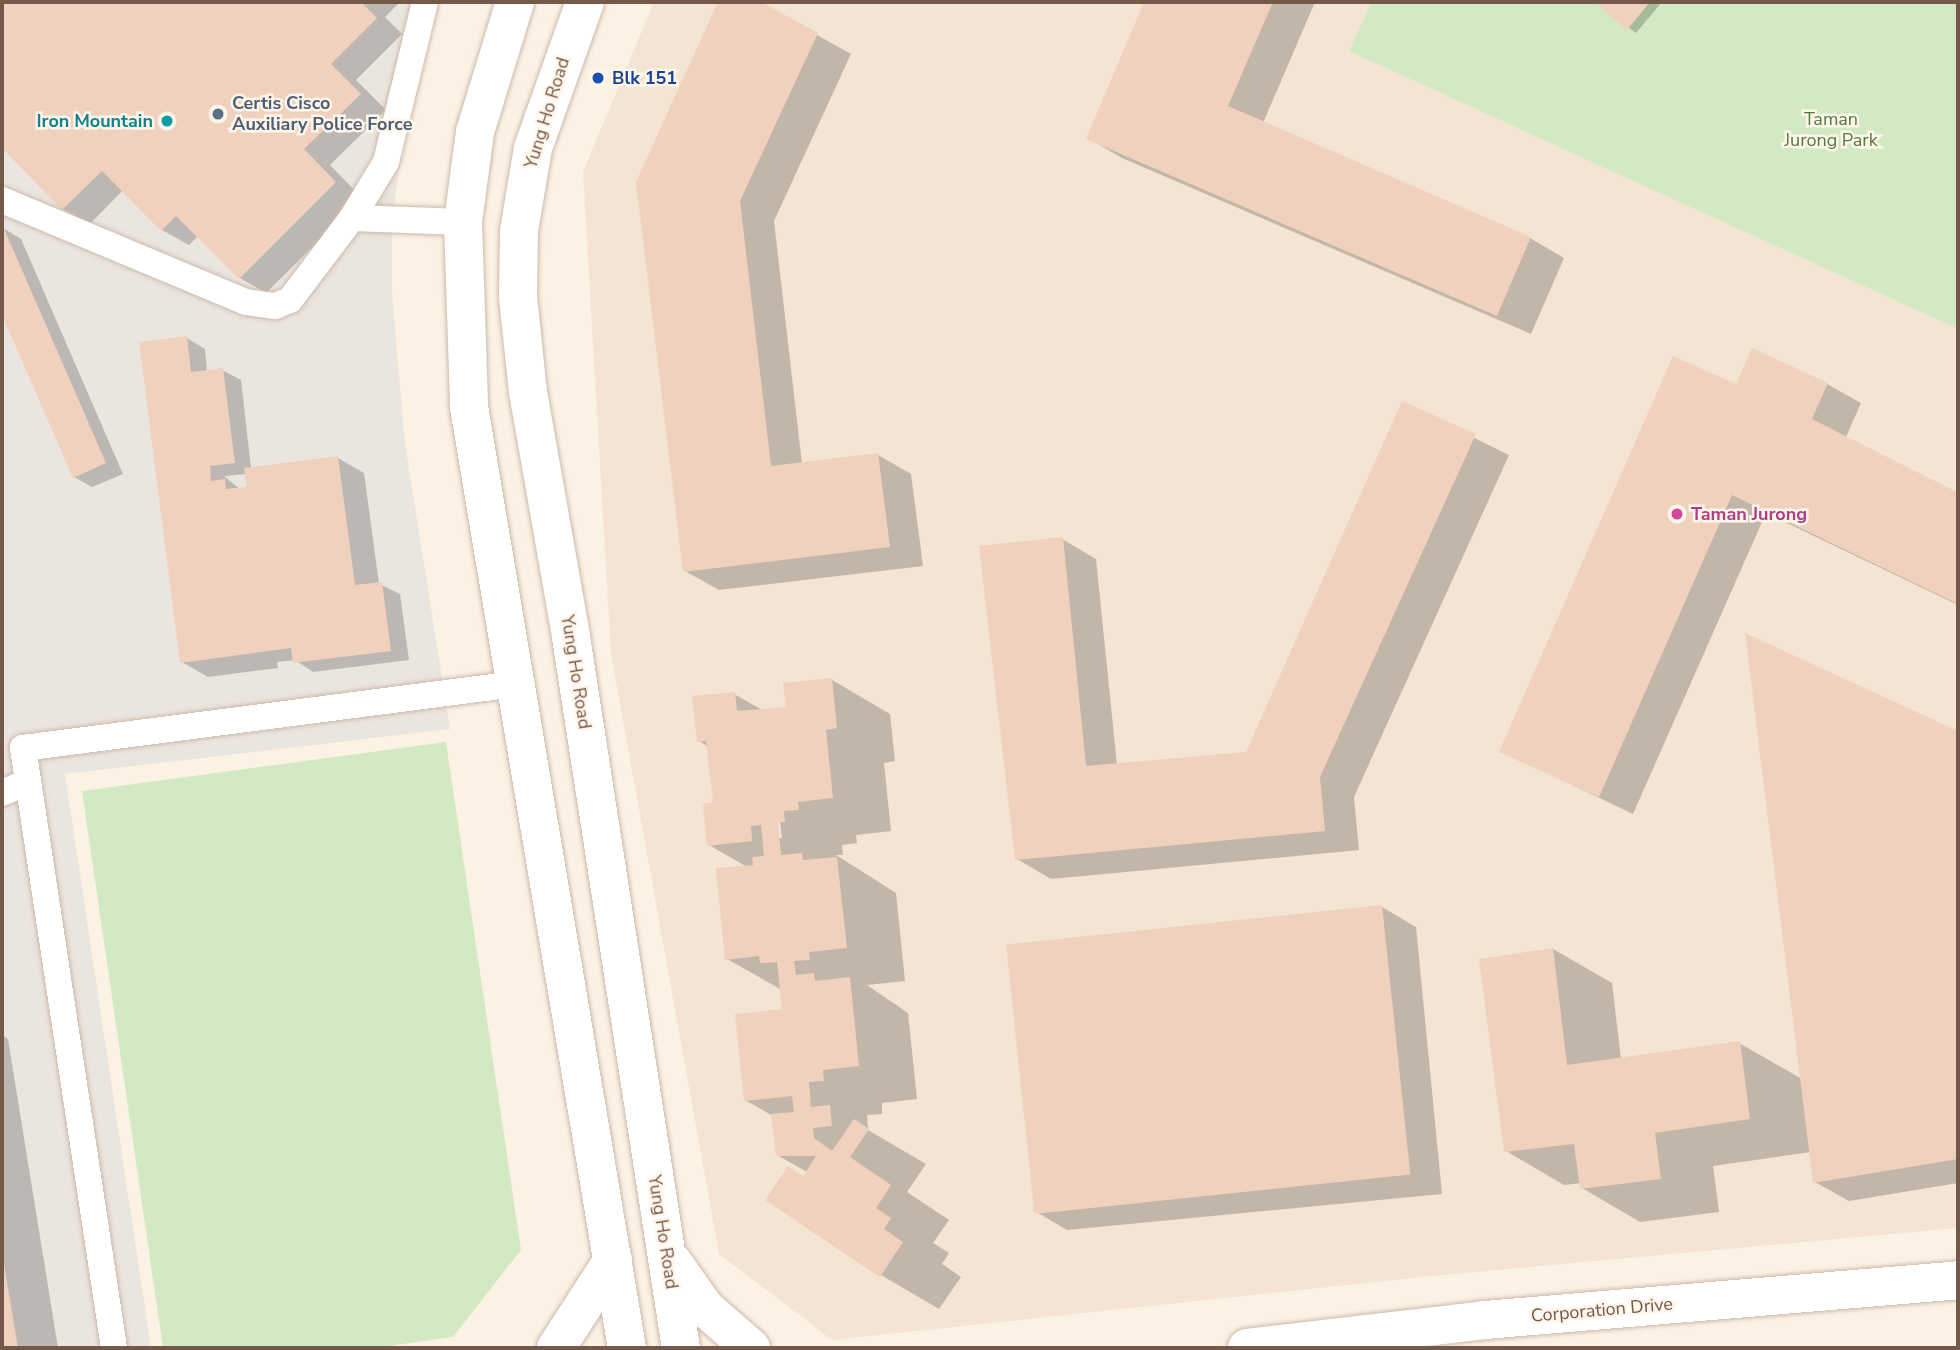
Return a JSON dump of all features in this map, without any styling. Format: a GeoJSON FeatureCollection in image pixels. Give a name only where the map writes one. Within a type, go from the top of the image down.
{"type":"FeatureCollection","features":[{"type":"Feature","properties":{"kind":"street"},"geometry":{"type":"LineString","coordinates":[[515,2],[475,132],[463,222],[469,407],[627,1348]]}},
{"type":"Feature","properties":{"kind":"street","name":"Yung Ho Road"},"geometry":{"type":"LineString","coordinates":[[585,2],[533,148],[519,231],[518,297],[528,392],[681,1348]]}},
{"type":"Feature","properties":{"kind":"street"},"geometry":{"type":"LineString","coordinates":[[667,1253],[705,1308],[751,1348]]}},
{"type":"Feature","properties":{"kind":"street"},"geometry":{"type":"LineString","coordinates":[[556,1348],[613,1260]]}},
{"type":"Feature","properties":{"kind":"street","name":"Corporation Drive"},"geometry":{"type":"LineString","coordinates":[[1247,1348],[1485,1320],[1958,1280]]}},
{"type":"Feature","properties":{"kind":"lane"},"geometry":{"type":"LineString","coordinates":[[2,200],[263,306],[290,300],[352,218],[386,162],[425,2]]}},
{"type":"Feature","properties":{"kind":"lane"},"geometry":{"type":"LineString","coordinates":[[352,218],[463,222]]}},
{"type":"Feature","properties":{"kind":"lane"},"geometry":{"type":"LineString","coordinates":[[114,1348],[23,748],[514,684]]}},
{"type":"Feature","properties":{"kind":"lane"},"geometry":{"type":"LineString","coordinates":[[2,793],[28,782]]}},
{"type":"Feature","properties":{"kind":"shaded area"},"geometry":{"type":"Polygon","coordinates":[[[2,2],[435,2],[401,156],[392,221],[392,293],[405,443],[450,729],[65,774],[151,1348],[2,1348],[2,2]]]}},
{"type":"Feature","properties":{"kind":"shaded area"},"geometry":{"type":"Polygon","coordinates":[[[654,2],[1372,2],[1350,51],[1958,329],[1958,1228],[1432,1276],[832,1340],[719,1254],[611,654],[583,172],[654,2]]]}},
{"type":"Feature","properties":{"kind":"green space","name":"Taman Jurong Park"},"geometry":{"type":"Polygon","coordinates":[[[1372,2],[1958,2],[1958,329],[1349,51],[1372,2]]]}},
{"type":"Feature","properties":{"kind":"green space"},"geometry":{"type":"Polygon","coordinates":[[[446,742],[521,1250],[453,1337],[374,1348],[163,1348],[82,791],[446,742]]]}},
{"type":"Feature","properties":{"kind":"building","name":"Iron Mountain"},"geometry":{"type":"Polygon","coordinates":[[[2,2],[361,2],[377,18],[331,64],[361,94],[304,149],[336,182],[239,279],[176,216],[161,231],[102,171],[62,210],[2,148],[2,2]]]}},
{"type":"Feature","properties":{"kind":"building"},"geometry":{"type":"Polygon","coordinates":[[[718,2],[761,2],[818,33],[740,201],[771,466],[878,453],[890,547],[683,572],[636,182],[718,2]]]}},
{"type":"Feature","properties":{"kind":"building"},"geometry":{"type":"Polygon","coordinates":[[[1144,2],[1273,2],[1228,106],[1531,237],[1497,316],[1086,139],[1144,2]]]}},
{"type":"Feature","properties":{"kind":"building"},"geometry":{"type":"Polygon","coordinates":[[[1594,2],[1650,2],[1627,30],[1594,2]]]}},
{"type":"Feature","properties":{"kind":"building"},"geometry":{"type":"Polygon","coordinates":[[[2,224],[106,463],[73,478],[2,315],[2,224]]]}},
{"type":"Feature","properties":{"kind":"building"},"geometry":{"type":"Polygon","coordinates":[[[187,336],[191,372],[223,368],[235,463],[210,466],[211,481],[225,479],[226,489],[247,487],[244,468],[338,456],[355,585],[382,582],[391,651],[293,663],[291,648],[180,663],[139,342],[187,336]]]}},
{"type":"Feature","properties":{"kind":"building"},"geometry":{"type":"Polygon","coordinates":[[[1752,348],[1828,383],[1812,419],[1958,493],[1958,604],[1732,495],[1599,797],[1499,752],[1673,356],[1736,384],[1752,348]]]}},
{"type":"Feature","properties":{"kind":"building"},"geometry":{"type":"Polygon","coordinates":[[[1402,401],[1476,434],[1320,777],[1325,831],[1015,860],[979,546],[1063,537],[1086,766],[1246,752],[1402,401]]]}},
{"type":"Feature","properties":{"kind":"building"},"geometry":{"type":"Polygon","coordinates":[[[1745,633],[1958,731],[1958,1159],[1813,1183],[1745,633]]]}},
{"type":"Feature","properties":{"kind":"building"},"geometry":{"type":"Polygon","coordinates":[[[832,678],[837,728],[826,730],[833,798],[798,802],[799,810],[784,811],[785,822],[778,822],[781,855],[802,853],[803,860],[837,857],[847,948],[809,952],[810,960],[794,961],[796,975],[814,973],[815,981],[850,977],[859,1066],[823,1070],[824,1081],[809,1082],[811,1107],[830,1105],[832,1126],[813,1128],[814,1138],[832,1151],[854,1119],[869,1129],[850,1157],[891,1185],[876,1208],[891,1218],[884,1229],[903,1242],[880,1277],[765,1200],[788,1166],[803,1176],[816,1156],[776,1156],[771,1114],[794,1112],[792,1096],[744,1101],[735,1014],[782,1009],[777,962],[760,963],[759,956],[725,960],[716,868],[753,865],[752,857],[764,856],[761,825],[751,826],[752,841],[707,846],[703,804],[713,802],[706,741],[697,742],[692,696],[735,692],[737,711],[786,707],[783,683],[832,678]]]}},
{"type":"Feature","properties":{"kind":"building"},"geometry":{"type":"Polygon","coordinates":[[[1382,905],[1410,1175],[1034,1214],[1006,945],[1382,905]]]}},
{"type":"Feature","properties":{"kind":"building"},"geometry":{"type":"Polygon","coordinates":[[[1553,948],[1567,1065],[1740,1041],[1750,1119],[1655,1133],[1661,1179],[1580,1189],[1574,1144],[1504,1152],[1479,959],[1553,948]]]}},
{"type":"Feature","properties":{"kind":"building"},"geometry":{"type":"Polygon","coordinates":[[[3,1258],[18,1348],[2,1348],[3,1258]]]}},
{"type":"Feature","properties":{"kind":"place","name":"Blk 151"},"geometry":{"type":"Point","coordinates":[598,78]}},
{"type":"Feature","properties":{"kind":"place","name":"Certis Cisco Auxiliary Police Force"},"geometry":{"type":"Point","coordinates":[218,114]}},
{"type":"Feature","properties":{"kind":"place","name":"Iron Mountain"},"geometry":{"type":"Point","coordinates":[167,121]}},
{"type":"Feature","properties":{"kind":"place","name":"Taman Jurong"},"geometry":{"type":"Point","coordinates":[1677,514]}}]}
